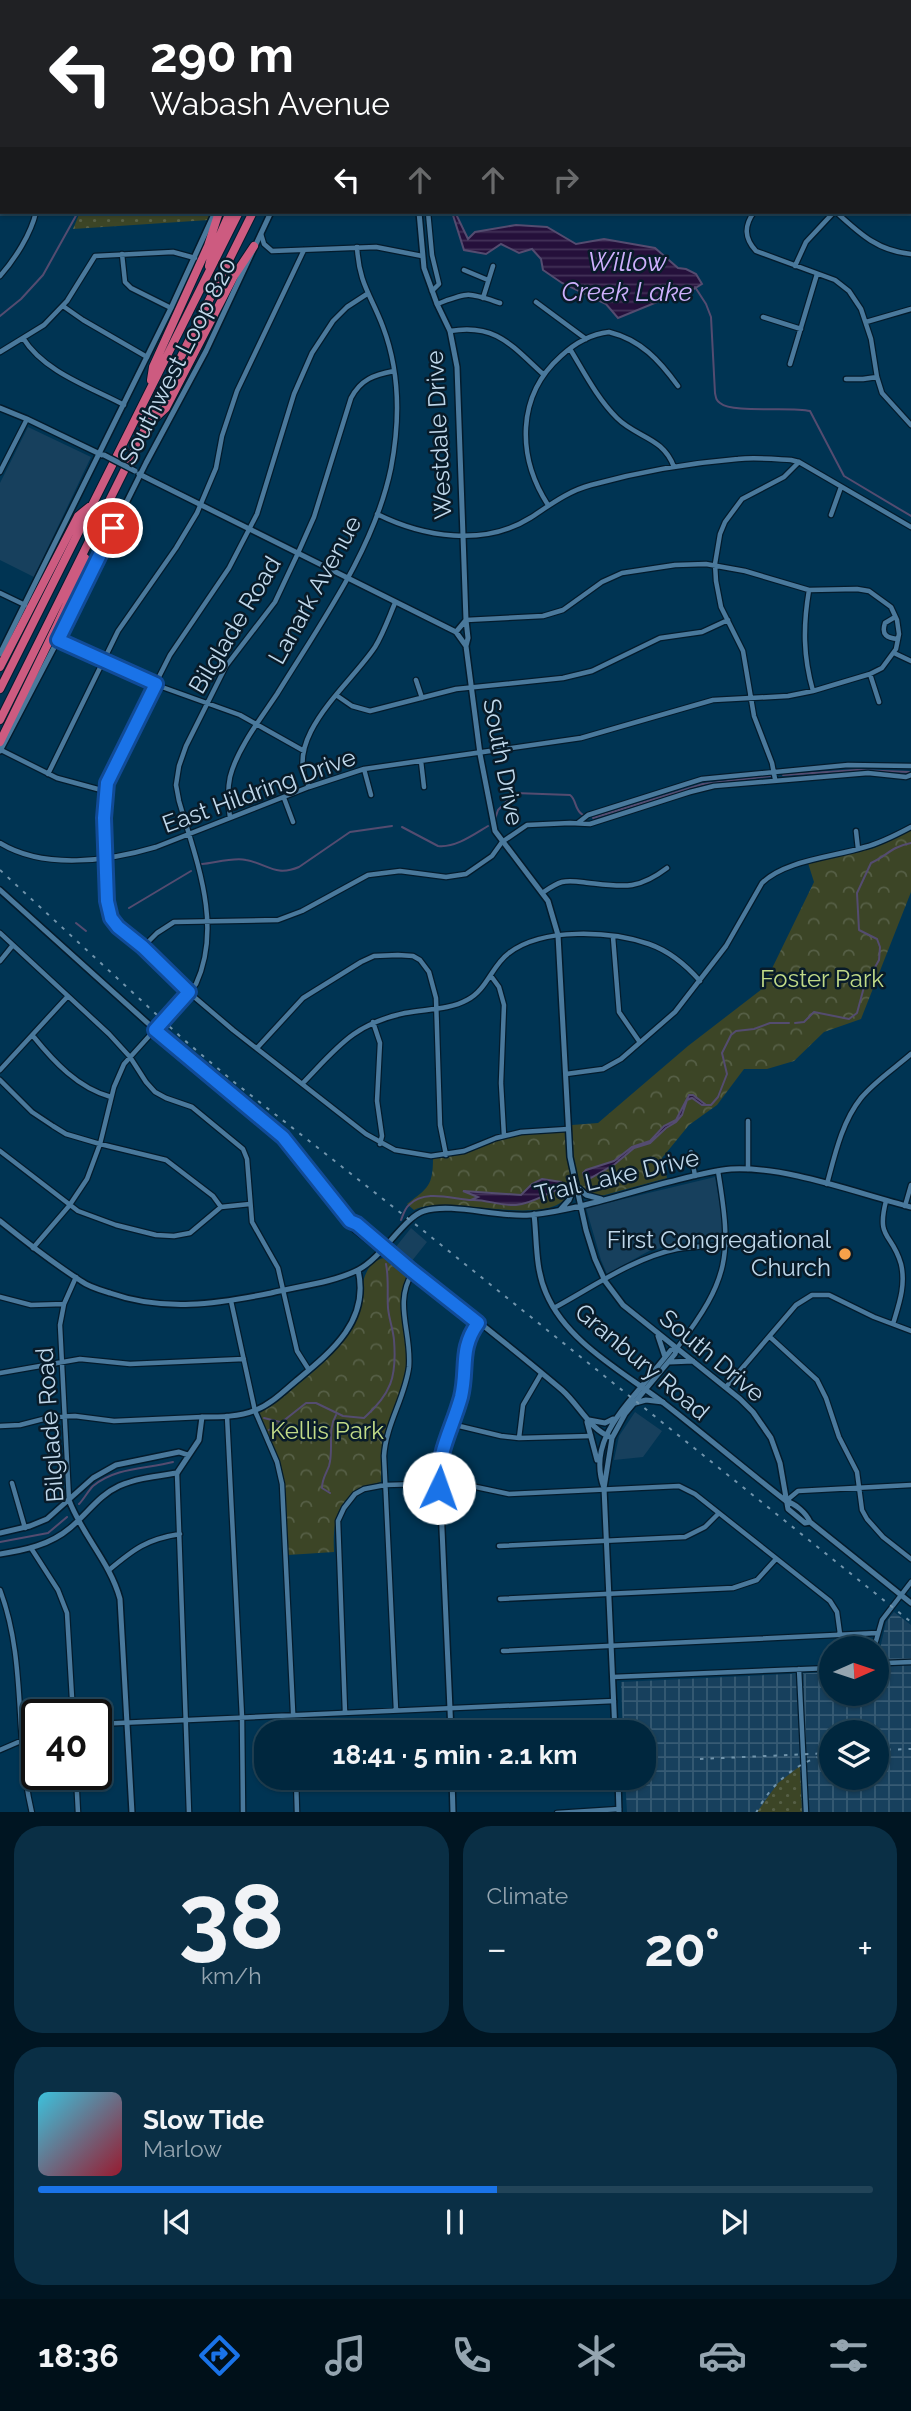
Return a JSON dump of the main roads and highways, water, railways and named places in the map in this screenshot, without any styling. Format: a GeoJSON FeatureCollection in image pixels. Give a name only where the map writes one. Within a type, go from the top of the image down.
{"type":"FeatureCollection","features":[{"type":"Feature","properties":{"kind":"highway"},"geometry":{"type":"LineString","coordinates":[[149,390],[153,367],[208,246],[216,214]]}},
{"type":"Feature","properties":{"kind":"highway"},"geometry":{"type":"LineString","coordinates":[[208,272],[212,253],[229,214]]}},
{"type":"Feature","properties":{"kind":"highway"},"geometry":{"type":"LineString","coordinates":[[0,689],[238,214]]}},
{"type":"Feature","properties":{"kind":"highway"},"geometry":{"type":"LineString","coordinates":[[0,720],[252,214]]}},
{"type":"Feature","properties":{"kind":"highway"},"geometry":{"type":"LineString","coordinates":[[149,424],[166,408],[234,276],[254,246]]}},
{"type":"Feature","properties":{"kind":"highway"},"geometry":{"type":"LineString","coordinates":[[0,667],[78,516],[92,505]]}},
{"type":"Feature","properties":{"kind":"highway"},"geometry":{"type":"LineString","coordinates":[[0,742],[83,569],[88,545]]}},
{"type":"Feature","properties":{"kind":"water","name":"Willow Creek Lake"},"geometry":{"type":"Polygon","coordinates":[[[453,214],[456,214],[468,239],[475,232],[516,225],[547,227],[576,244],[604,239],[655,248],[678,268],[696,274],[702,284],[687,293],[678,288],[672,296],[618,318],[606,304],[562,283],[543,270],[541,259],[532,249],[519,253],[501,244],[486,254],[464,250],[453,214]]]}},
{"type":"Feature","properties":{"kind":"water"},"geometry":{"type":"Polygon","coordinates":[[[689,1095],[706,1105],[692,1098],[687,1100],[682,1115],[676,1122],[650,1143],[634,1148],[615,1164],[585,1179],[583,1173],[586,1170],[614,1161],[632,1147],[650,1141],[664,1126],[676,1120],[689,1095]]]}},
{"type":"Feature","properties":{"kind":"water"},"geometry":{"type":"Polygon","coordinates":[[[542,1179],[561,1182],[563,1188],[516,1205],[471,1200],[478,1197],[463,1191],[521,1195],[542,1179]]]}},
{"type":"Feature","properties":{"kind":"waterway"},"geometry":{"type":"LineString","coordinates":[[0,316],[21,299],[43,275],[77,214]]}},
{"type":"Feature","properties":{"kind":"waterway"},"geometry":{"type":"LineString","coordinates":[[695,287],[711,317],[715,393],[718,401],[737,408],[810,411],[844,476],[911,516]]}},
{"type":"Feature","properties":{"kind":"waterway"},"geometry":{"type":"LineString","coordinates":[[783,775],[857,770],[909,772]]}},
{"type":"Feature","properties":{"kind":"waterway"},"geometry":{"type":"LineString","coordinates":[[593,818],[703,784],[771,776]]}},
{"type":"Feature","properties":{"kind":"waterway"},"geometry":{"type":"LineString","coordinates":[[495,819],[498,810],[515,793],[570,795],[583,815]]}},
{"type":"Feature","properties":{"kind":"waterway"},"geometry":{"type":"LineString","coordinates":[[202,864],[241,859],[277,870],[291,870],[350,832],[392,826]]}},
{"type":"Feature","properties":{"kind":"waterway"},"geometry":{"type":"LineString","coordinates":[[402,827],[438,846],[444,846],[464,840],[488,826]]}},
{"type":"Feature","properties":{"kind":"waterway"},"geometry":{"type":"LineString","coordinates":[[795,1023],[804,1022],[814,1012],[849,1019],[857,1013],[864,987],[879,960],[880,947],[877,939],[859,930],[857,893],[871,863],[894,849],[911,843]]}},
{"type":"Feature","properties":{"kind":"waterway"},"geometry":{"type":"LineString","coordinates":[[129,908],[191,871]]}},
{"type":"Feature","properties":{"kind":"waterway"},"geometry":{"type":"LineString","coordinates":[[76,923],[86,931]]}},
{"type":"Feature","properties":{"kind":"waterway"},"geometry":{"type":"LineString","coordinates":[[705,1105],[711,1105],[718,1097],[727,1074],[722,1053],[731,1035],[736,1031],[754,1029],[770,1023],[789,1023]]}},
{"type":"Feature","properties":{"kind":"waterway"},"geometry":{"type":"LineString","coordinates":[[401,1220],[408,1206],[423,1197],[472,1200]]}},
{"type":"Feature","properties":{"kind":"waterway"},"geometry":{"type":"LineString","coordinates":[[269,1430],[306,1403],[316,1403],[343,1416],[364,1418],[386,1393],[394,1364],[386,1264]]}},
{"type":"Feature","properties":{"kind":"waterway"},"geometry":{"type":"LineString","coordinates":[[330,1493],[322,1488],[322,1485],[329,1466],[332,1427],[336,1415]]}},
{"type":"Feature","properties":{"kind":"waterway"},"geometry":{"type":"LineString","coordinates":[[264,1418],[280,1422]]}},
{"type":"Feature","properties":{"kind":"waterway"},"geometry":{"type":"LineString","coordinates":[[79,1504],[93,1486],[111,1475],[173,1462]]}},
{"type":"Feature","properties":{"kind":"waterway"},"geometry":{"type":"LineString","coordinates":[[0,1542],[48,1533],[67,1517]]}},
{"type":"Feature","properties":{"kind":"railway"},"geometry":{"type":"LineString","coordinates":[[0,870],[183,1039],[234,1082],[911,1622]]}},
{"type":"Feature","properties":{"kind":"railway"},"geometry":{"type":"LineString","coordinates":[[889,1750],[911,1749]]}},
{"type":"Feature","properties":{"kind":"railway"},"geometry":{"type":"LineString","coordinates":[[700,1759],[819,1754]]}},
{"type":"Feature","properties":{"kind":"railway"},"geometry":{"type":"LineString","coordinates":[[757,1812],[782,1779],[818,1757]]}},
{"type":"Feature","properties":{"kind":"place","name":"First Congregational Church"},"geometry":{"type":"Point","coordinates":[845,1254]}},
{"type":"Feature","properties":{"kind":"park label","name":"Foster Park"},"geometry":{"type":"Point","coordinates":[822,979]}},
{"type":"Feature","properties":{"kind":"park label","name":"Kellis Park"},"geometry":{"type":"Point","coordinates":[327,1431]}}]}
